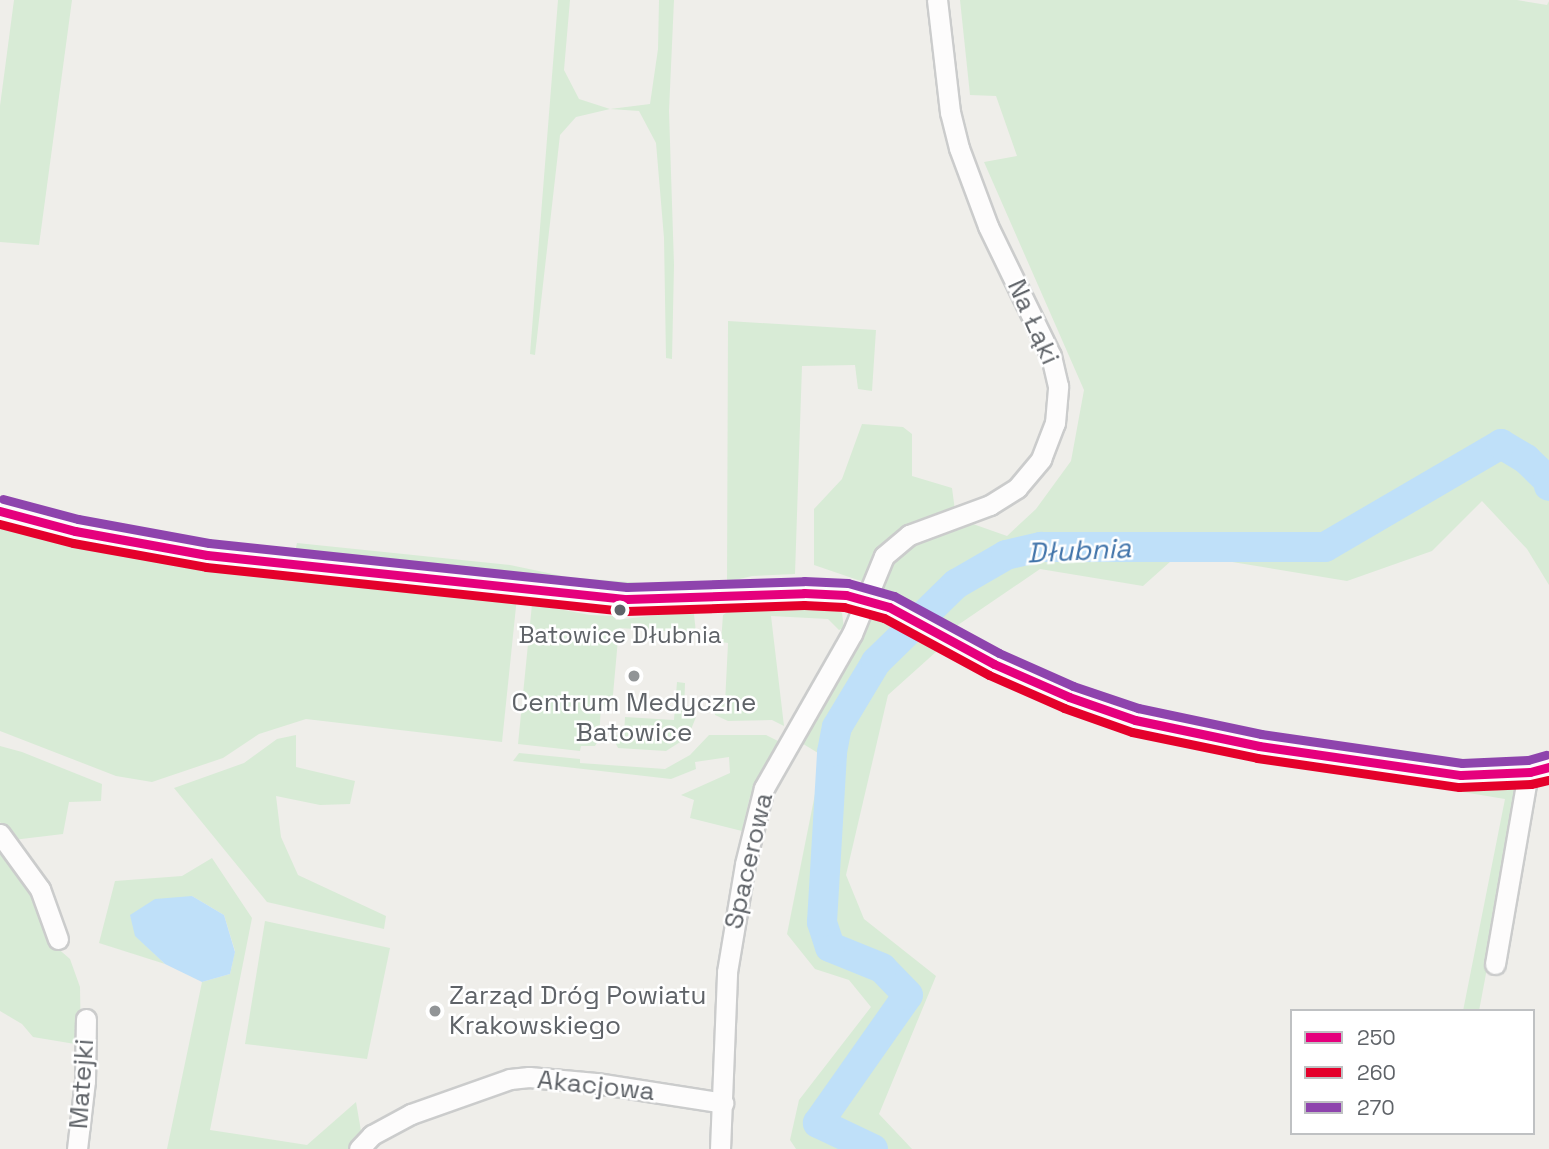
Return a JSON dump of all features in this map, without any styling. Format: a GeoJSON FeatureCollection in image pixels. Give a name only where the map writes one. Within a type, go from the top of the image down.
{"type":"FeatureCollection","features":[{"type":"Feature","properties":{"kind":"street","name":"Na Łąki"},"geometry":{"type":"LineString","coordinates":[[868,599],[881,561],[902,540],[990,505],[1025,481],[1049,444],[1058,404],[1051,356],[988,226],[959,148],[950,112],[937,0]]}},
{"type":"Feature","properties":{"kind":"street"},"geometry":{"type":"LineString","coordinates":[[0,511],[75,531],[207,555],[627,599],[804,593],[868,599],[1069,697],[1135,720],[1209,737],[1381,766],[1461,775],[1536,770],[1495,964]]}},
{"type":"Feature","properties":{"kind":"street","name":"Spacerowa"},"geometry":{"type":"LineString","coordinates":[[720,1149],[727,972],[757,808],[772,772],[830,675],[868,599]]}},
{"type":"Feature","properties":{"kind":"street"},"geometry":{"type":"LineString","coordinates":[[0,834],[40,889],[58,939]]}},
{"type":"Feature","properties":{"kind":"street","name":"Matejki"},"geometry":{"type":"LineString","coordinates":[[77,1149],[85,1081],[86,1019]]}},
{"type":"Feature","properties":{"kind":"street","name":"Akacjowa"},"geometry":{"type":"LineString","coordinates":[[359,1149],[372,1135],[411,1114],[519,1078],[585,1082],[723,1103]]}},
{"type":"Feature","properties":{"kind":"green space"},"geometry":{"type":"Polygon","coordinates":[[[14,0],[72,0],[39,245],[0,242],[0,106],[14,0]]]}},
{"type":"Feature","properties":{"kind":"green space"},"geometry":{"type":"Polygon","coordinates":[[[558,0],[570,0],[564,70],[579,99],[610,109],[576,117],[560,135],[535,355],[530,354],[558,0]]]}},
{"type":"Feature","properties":{"kind":"green space"},"geometry":{"type":"Polygon","coordinates":[[[659,0],[674,0],[669,111],[674,265],[672,359],[666,358],[664,238],[656,143],[639,111],[610,109],[650,104],[658,49],[659,0]]]}},
{"type":"Feature","properties":{"kind":"green space"},"geometry":{"type":"Polygon","coordinates":[[[960,0],[1517,0],[1547,5],[1549,1],[1549,585],[1527,549],[1482,501],[1432,551],[1347,581],[1220,560],[1171,561],[1143,586],[1040,569],[955,627],[893,592],[814,565],[814,509],[842,479],[862,424],[903,427],[912,434],[912,476],[952,488],[956,518],[1007,536],[1036,509],[1071,461],[1084,390],[984,162],[1017,156],[996,96],[970,95],[960,0]]]}},
{"type":"Feature","properties":{"kind":"green space"},"geometry":{"type":"Polygon","coordinates":[[[728,321],[876,330],[872,391],[858,389],[855,365],[802,366],[795,574],[752,576],[727,582],[728,321]]]}},
{"type":"Feature","properties":{"kind":"green space"},"geometry":{"type":"Polygon","coordinates":[[[0,516],[207,560],[517,597],[502,742],[306,719],[259,734],[223,758],[152,782],[116,776],[0,731],[0,516]]]}},
{"type":"Feature","properties":{"kind":"green space"},"geometry":{"type":"Polygon","coordinates":[[[297,543],[510,565],[567,577],[666,585],[588,585],[355,562],[295,552],[297,543]]]}},
{"type":"Feature","properties":{"kind":"green space"},"geometry":{"type":"Polygon","coordinates":[[[532,604],[590,615],[614,616],[616,620],[684,612],[694,614],[696,633],[619,628],[612,706],[601,706],[599,739],[595,746],[581,746],[580,751],[518,744],[532,604]]]}},
{"type":"Feature","properties":{"kind":"green space"},"geometry":{"type":"Polygon","coordinates":[[[830,604],[842,613],[844,628],[839,630],[828,619],[771,616],[784,726],[772,720],[728,721],[715,715],[713,703],[725,703],[728,643],[721,642],[723,615],[729,611],[770,606],[830,604]]]}},
{"type":"Feature","properties":{"kind":"green space"},"geometry":{"type":"Polygon","coordinates":[[[875,616],[937,651],[888,695],[846,875],[864,919],[936,976],[879,1114],[912,1149],[796,1149],[790,1140],[799,1100],[871,1007],[849,980],[815,969],[787,934],[818,779],[818,753],[800,742],[860,632],[875,616]]]}},
{"type":"Feature","properties":{"kind":"green space"},"geometry":{"type":"Polygon","coordinates":[[[677,682],[685,683],[684,715],[696,717],[688,737],[666,751],[618,748],[612,736],[624,735],[625,717],[674,720],[677,682]]]}},
{"type":"Feature","properties":{"kind":"green space"},"geometry":{"type":"Polygon","coordinates":[[[296,735],[296,767],[355,781],[350,804],[320,805],[276,796],[281,837],[298,875],[386,916],[384,929],[267,902],[174,788],[244,763],[277,739],[296,735]]]}},
{"type":"Feature","properties":{"kind":"green space"},"geometry":{"type":"Polygon","coordinates":[[[709,735],[766,735],[780,742],[750,797],[742,831],[690,818],[694,800],[681,795],[730,773],[729,757],[695,762],[696,769],[671,779],[513,761],[519,753],[580,759],[580,763],[665,769],[690,755],[709,735]]]}},
{"type":"Feature","properties":{"kind":"green space"},"geometry":{"type":"Polygon","coordinates":[[[0,746],[102,784],[101,801],[69,802],[63,834],[13,840],[0,822],[0,746]]]}},
{"type":"Feature","properties":{"kind":"green space"},"geometry":{"type":"Polygon","coordinates":[[[1408,783],[1514,783],[1518,803],[1479,1009],[1463,1009],[1505,799],[1408,783]]]}},
{"type":"Feature","properties":{"kind":"green space"},"geometry":{"type":"Polygon","coordinates":[[[0,844],[35,891],[55,946],[70,959],[80,987],[81,1045],[33,1037],[22,1024],[0,1011],[0,844]]]}},
{"type":"Feature","properties":{"kind":"green space"},"geometry":{"type":"Polygon","coordinates":[[[212,858],[252,918],[210,1130],[307,1145],[356,1102],[361,1131],[349,1149],[167,1149],[202,982],[230,974],[235,951],[224,915],[192,896],[136,936],[165,964],[99,943],[115,881],[182,876],[212,858]]]}},
{"type":"Feature","properties":{"kind":"green space"},"geometry":{"type":"Polygon","coordinates":[[[265,921],[390,948],[367,1059],[245,1044],[265,921]]]}},
{"type":"Feature","properties":{"kind":"water"},"geometry":{"type":"Polygon","coordinates":[[[192,896],[224,915],[235,952],[230,974],[202,982],[165,964],[135,936],[130,915],[155,899],[192,896]]]}},
{"type":"Feature","properties":{"kind":"waterway","name":"Dłubnia"},"geometry":{"type":"LineString","coordinates":[[873,1149],[818,1123],[908,995],[882,968],[830,947],[822,922],[832,752],[837,727],[876,662],[956,584],[1006,555],[1041,547],[1325,547],[1501,444],[1526,459],[1548,480],[1549,486]]}},
{"type":"Feature","properties":{"kind":"transit line","name":"270"},"geometry":{"type":"LineString","coordinates":[[3,499],[78,519],[209,543],[627,587],[804,581],[848,583],[894,596],[999,653],[1073,686],[1138,708],[1261,734],[1462,763],[1528,760],[1546,755]]}},
{"type":"Feature","properties":{"kind":"transit line","name":"250"},"geometry":{"type":"LineString","coordinates":[[0,511],[75,531],[207,555],[627,599],[804,593],[846,595],[889,607],[994,664],[1069,697],[1135,720],[1259,746],[1461,775],[1530,772],[1549,767]]}},
{"type":"Feature","properties":{"kind":"transit line","name":"260"},"geometry":{"type":"LineString","coordinates":[[0,524],[73,543],[206,567],[626,611],[804,605],[844,607],[884,618],[989,675],[1064,708],[1132,732],[1257,758],[1459,787],[1531,784],[1549,780]]}},
{"type":"Feature","properties":{"kind":"place","name":"Batowice Dłubnia"},"geometry":{"type":"Point","coordinates":[620,610]}},
{"type":"Feature","properties":{"kind":"place","name":"Centrum Medyczne Batowice"},"geometry":{"type":"Point","coordinates":[634,676]}},
{"type":"Feature","properties":{"kind":"place","name":"Zarząd Dróg Powiatu Krakowskiego"},"geometry":{"type":"Point","coordinates":[435,1011]}}]}
